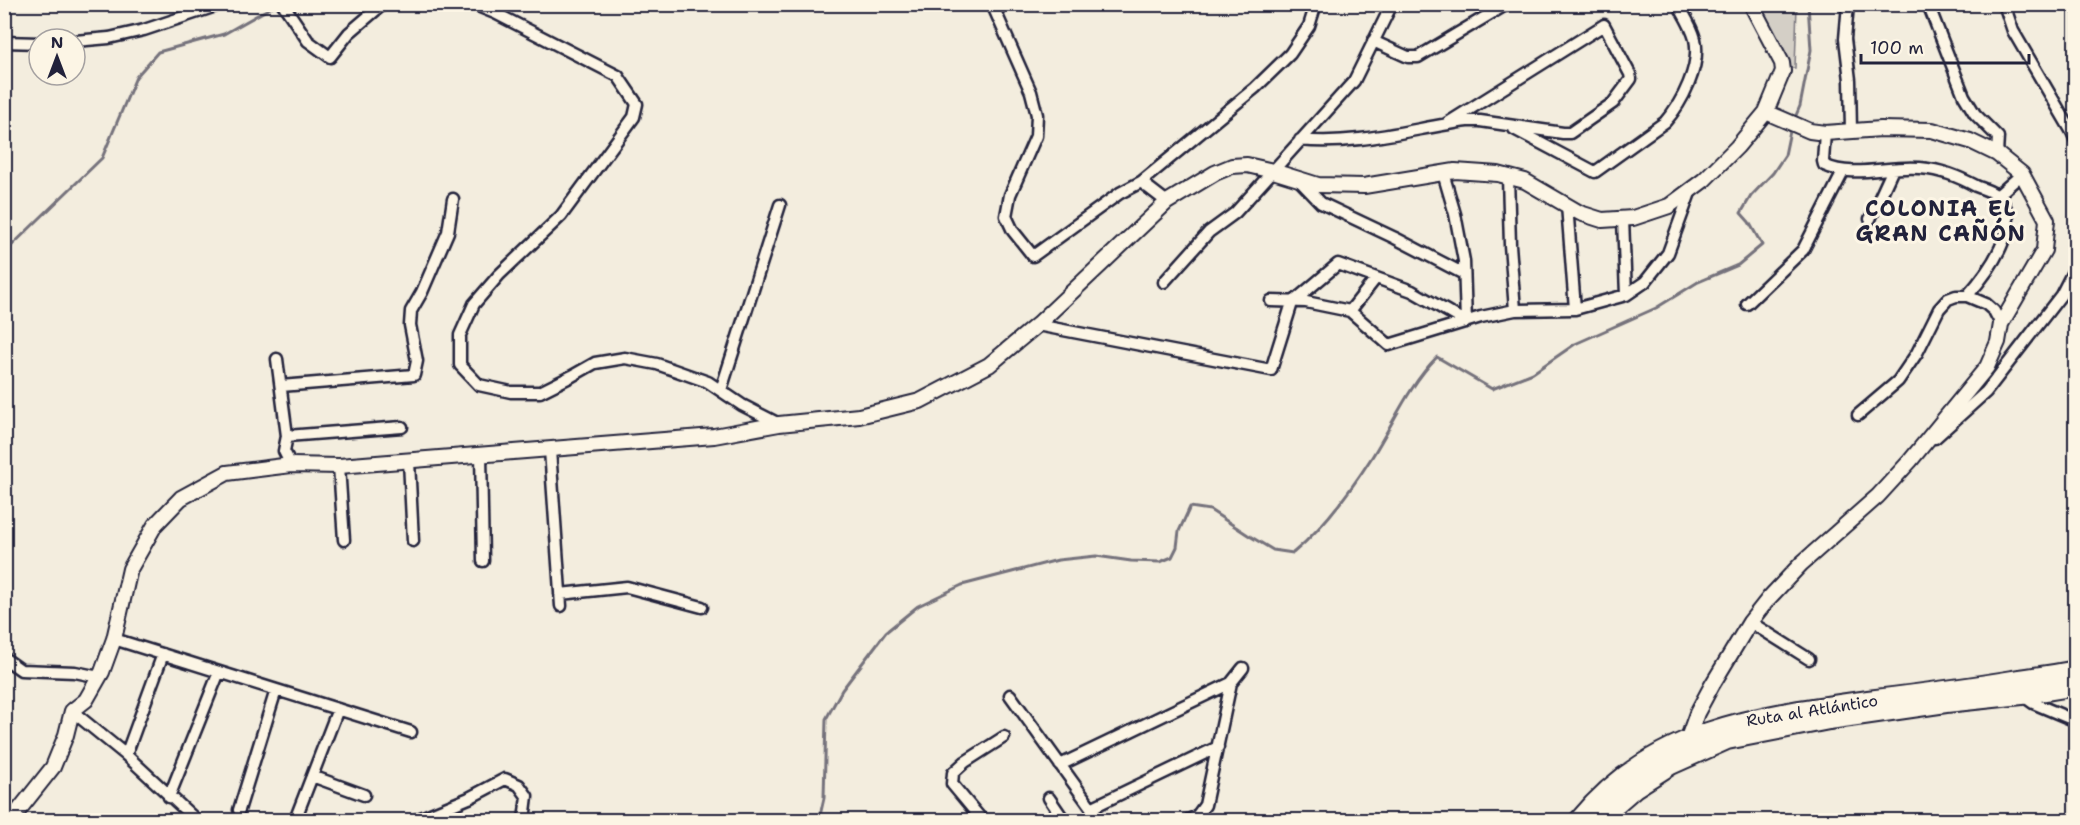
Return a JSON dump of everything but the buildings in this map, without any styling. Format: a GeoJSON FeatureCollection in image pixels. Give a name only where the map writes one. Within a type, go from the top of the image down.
{"type":"FeatureCollection","features":[{"type":"Feature","properties":{"kind":"highway","name":"Ruta al Atlántico"},"geometry":{"type":"LineString","coordinates":[[1579,820],[1613,784],[1660,752],[1688,738],[1733,723],[1786,711],[1949,690],[2076,670]]}},
{"type":"Feature","properties":{"kind":"highway","name":"Ruta al Atlántico"},"geometry":{"type":"LineString","coordinates":[[1599,820],[1635,788],[1671,765],[1727,740],[1830,720],[2076,686]]}},
{"type":"Feature","properties":{"kind":"street"},"geometry":{"type":"LineString","coordinates":[[87,40],[110,38],[144,30],[222,4]]}},
{"type":"Feature","properties":{"kind":"street"},"geometry":{"type":"LineString","coordinates":[[284,7],[308,41],[330,57],[349,33],[383,4]]}},
{"type":"Feature","properties":{"kind":"street"},"geometry":{"type":"LineString","coordinates":[[474,4],[618,76],[637,104],[634,117],[561,216],[499,275],[474,304],[460,335],[460,365],[479,385],[511,392],[540,392],[594,363],[626,358],[657,364],[708,382],[742,405],[779,424]]}},
{"type":"Feature","properties":{"kind":"street"},"geometry":{"type":"LineString","coordinates":[[992,4],[1031,92],[1037,115],[1036,136],[1010,195],[1006,216],[1013,231],[1033,256],[1120,193],[1141,182],[1255,88],[1290,54],[1309,26],[1316,4]]}},
{"type":"Feature","properties":{"kind":"street"},"geometry":{"type":"LineString","coordinates":[[1164,282],[1209,232],[1235,213],[1354,81],[1392,4]]}},
{"type":"Feature","properties":{"kind":"street"},"geometry":{"type":"LineString","coordinates":[[1373,41],[1407,57],[1418,57],[1507,4]]}},
{"type":"Feature","properties":{"kind":"street"},"geometry":{"type":"LineString","coordinates":[[1506,125],[1595,172],[1665,122],[1673,114],[1680,100],[1694,66],[1696,45],[1678,4]]}},
{"type":"Feature","properties":{"kind":"street"},"geometry":{"type":"LineString","coordinates":[[11,820],[53,767],[66,735],[72,711],[86,700],[99,677],[114,639],[130,569],[155,525],[181,498],[227,473],[291,465],[339,466],[714,436],[779,424],[859,416],[920,401],[989,365],[1037,325],[1167,202],[1215,173],[1232,166],[1246,165],[1318,185],[1364,186],[1455,171],[1508,177],[1525,181],[1580,213],[1602,220],[1632,218],[1669,206],[1692,190],[1770,114],[1783,71],[1782,63],[1751,4]]}},
{"type":"Feature","properties":{"kind":"street"},"geometry":{"type":"LineString","coordinates":[[1848,4],[1845,39],[1850,80],[1851,131]]}},
{"type":"Feature","properties":{"kind":"street"},"geometry":{"type":"LineString","coordinates":[[1928,4],[1964,96],[1976,114],[1998,137],[1997,154]]}},
{"type":"Feature","properties":{"kind":"street"},"geometry":{"type":"LineString","coordinates":[[2004,4],[2013,31],[2074,134]]}},
{"type":"Feature","properties":{"kind":"street"},"geometry":{"type":"LineString","coordinates":[[1300,140],[1326,143],[1474,121],[1563,134],[1570,132],[1613,103],[1630,79],[1630,74],[1604,25],[1446,124]]}},
{"type":"Feature","properties":{"kind":"street"},"geometry":{"type":"LineString","coordinates":[[4,42],[27,43]]}},
{"type":"Feature","properties":{"kind":"street"},"geometry":{"type":"LineString","coordinates":[[1688,738],[1702,703],[1750,622],[1768,598],[1801,564],[1878,496],[1910,461],[1987,367],[1998,342],[2001,324],[2044,250],[2047,220],[2022,174],[1997,154],[1970,141],[1932,130],[1881,129],[1825,133],[1810,131],[1770,114]]}},
{"type":"Feature","properties":{"kind":"street"},"geometry":{"type":"LineString","coordinates":[[1825,133],[1824,165],[1843,172],[1918,168],[1950,173],[1997,196],[2007,210],[2008,222],[1999,253],[1982,280],[1967,296]]}},
{"type":"Feature","properties":{"kind":"street"},"geometry":{"type":"LineString","coordinates":[[1870,219],[1893,169]]}},
{"type":"Feature","properties":{"kind":"street"},"geometry":{"type":"LineString","coordinates":[[1747,304],[1803,250],[1843,172]]}},
{"type":"Feature","properties":{"kind":"street"},"geometry":{"type":"LineString","coordinates":[[1443,173],[1455,214],[1464,261],[1466,322]]}},
{"type":"Feature","properties":{"kind":"street"},"geometry":{"type":"LineString","coordinates":[[1997,196],[2022,174]]}},
{"type":"Feature","properties":{"kind":"street"},"geometry":{"type":"LineString","coordinates":[[1508,177],[1515,310]]}},
{"type":"Feature","properties":{"kind":"street"},"geometry":{"type":"LineString","coordinates":[[1299,179],[1321,203],[1464,274]]}},
{"type":"Feature","properties":{"kind":"street"},"geometry":{"type":"LineString","coordinates":[[1141,182],[1167,202]]}},
{"type":"Feature","properties":{"kind":"street"},"geometry":{"type":"LineString","coordinates":[[1271,301],[1306,302],[1350,311],[1389,345],[1515,310],[1575,309],[1626,295],[1645,282],[1668,254],[1692,190]]}},
{"type":"Feature","properties":{"kind":"street"},"geometry":{"type":"LineString","coordinates":[[281,386],[414,375],[417,361],[410,325],[411,311],[422,292],[448,232],[453,199]]}},
{"type":"Feature","properties":{"kind":"street"},"geometry":{"type":"LineString","coordinates":[[721,390],[780,205]]}},
{"type":"Feature","properties":{"kind":"street"},"geometry":{"type":"LineString","coordinates":[[1567,205],[1575,309]]}},
{"type":"Feature","properties":{"kind":"street"},"geometry":{"type":"LineString","coordinates":[[1623,219],[1626,295]]}},
{"type":"Feature","properties":{"kind":"street"},"geometry":{"type":"LineString","coordinates":[[1037,325],[1271,370],[1292,303],[1338,264],[1412,291],[1466,322]]}},
{"type":"Feature","properties":{"kind":"street"},"geometry":{"type":"LineString","coordinates":[[1910,461],[1986,392],[2061,295],[2076,266]]}},
{"type":"Feature","properties":{"kind":"street"},"geometry":{"type":"LineString","coordinates":[[1350,311],[1376,278]]}},
{"type":"Feature","properties":{"kind":"street"},"geometry":{"type":"LineString","coordinates":[[1858,415],[1898,381],[1917,353],[1939,309],[1948,299],[1967,296],[1986,304],[1994,311],[2001,324]]}},
{"type":"Feature","properties":{"kind":"street"},"geometry":{"type":"LineString","coordinates":[[277,359],[287,436],[284,451],[291,465]]}},
{"type":"Feature","properties":{"kind":"street"},"geometry":{"type":"LineString","coordinates":[[287,436],[402,427]]}},
{"type":"Feature","properties":{"kind":"street"},"geometry":{"type":"LineString","coordinates":[[550,450],[561,606]]}},
{"type":"Feature","properties":{"kind":"street"},"geometry":{"type":"LineString","coordinates":[[481,454],[483,561]]}},
{"type":"Feature","properties":{"kind":"street"},"geometry":{"type":"LineString","coordinates":[[409,461],[413,541]]}},
{"type":"Feature","properties":{"kind":"street"},"geometry":{"type":"LineString","coordinates":[[339,466],[344,540]]}},
{"type":"Feature","properties":{"kind":"street"},"geometry":{"type":"LineString","coordinates":[[560,594],[627,587],[702,607]]}},
{"type":"Feature","properties":{"kind":"street"},"geometry":{"type":"LineString","coordinates":[[1750,622],[1809,658]]}},
{"type":"Feature","properties":{"kind":"street"},"geometry":{"type":"LineString","coordinates":[[114,639],[411,732]]}},
{"type":"Feature","properties":{"kind":"street"},"geometry":{"type":"LineString","coordinates":[[126,755],[163,654]]}},
{"type":"Feature","properties":{"kind":"street"},"geometry":{"type":"LineString","coordinates":[[4,658],[21,670],[75,672],[99,677]]}},
{"type":"Feature","properties":{"kind":"street"},"geometry":{"type":"LineString","coordinates":[[1060,765],[1231,683],[1243,668]]}},
{"type":"Feature","properties":{"kind":"street"},"geometry":{"type":"LineString","coordinates":[[169,796],[219,672]]}},
{"type":"Feature","properties":{"kind":"street"},"geometry":{"type":"LineString","coordinates":[[1188,820],[1197,816],[1205,805],[1231,683]]}},
{"type":"Feature","properties":{"kind":"street"},"geometry":{"type":"LineString","coordinates":[[239,810],[276,690]]}},
{"type":"Feature","properties":{"kind":"street"},"geometry":{"type":"LineString","coordinates":[[1010,695],[1093,816],[1218,747]]}},
{"type":"Feature","properties":{"kind":"street"},"geometry":{"type":"LineString","coordinates":[[2022,695],[2033,703],[2076,721]]}},
{"type":"Feature","properties":{"kind":"street"},"geometry":{"type":"LineString","coordinates":[[295,820],[338,709]]}},
{"type":"Feature","properties":{"kind":"street"},"geometry":{"type":"LineString","coordinates":[[72,711],[126,755],[196,820]]}},
{"type":"Feature","properties":{"kind":"street"},"geometry":{"type":"LineString","coordinates":[[982,820],[952,784],[953,773],[965,762],[1004,737]]}},
{"type":"Feature","properties":{"kind":"street"},"geometry":{"type":"LineString","coordinates":[[312,776],[364,795]]}},
{"type":"Feature","properties":{"kind":"street"},"geometry":{"type":"LineString","coordinates":[[416,820],[469,798],[505,779],[519,785],[527,796],[524,820]]}},
{"type":"Feature","properties":{"kind":"street"},"geometry":{"type":"LineString","coordinates":[[1049,798],[1064,820]]}},
{"type":"Feature","properties":{"kind":"shaded area"},"geometry":{"type":"Polygon","coordinates":[[[1754,5],[1797,5],[1795,68],[1787,68],[1754,5]]]}},
{"type":"Feature","properties":{"kind":"waterway"},"geometry":{"type":"LineString","coordinates":[[4,253],[102,158],[136,77],[158,52],[224,34],[277,4]]}},
{"type":"Feature","properties":{"kind":"waterway"},"geometry":{"type":"LineString","coordinates":[[1794,120],[1800,106],[1811,50],[1808,4]]}},
{"type":"Feature","properties":{"kind":"waterway"},"geometry":{"type":"LineString","coordinates":[[819,820],[824,798],[826,719],[842,690],[886,632],[918,606],[962,585],[1058,560],[1096,556],[1160,562],[1172,557],[1177,547],[1179,531],[1190,507],[1210,510],[1273,550],[1293,553],[1326,520],[1346,495],[1372,457],[1410,392],[1437,357],[1492,389],[1533,373],[1575,344],[1656,308],[1698,282],[1738,265],[1762,245],[1741,213],[1751,196],[1773,173],[1785,155],[1791,126]]}},
{"type":"Feature","properties":{"kind":"district","name":"COLONIA EL GRAN CAÑÓN"},"geometry":{"type":"Point","coordinates":[1941,220]}}]}
